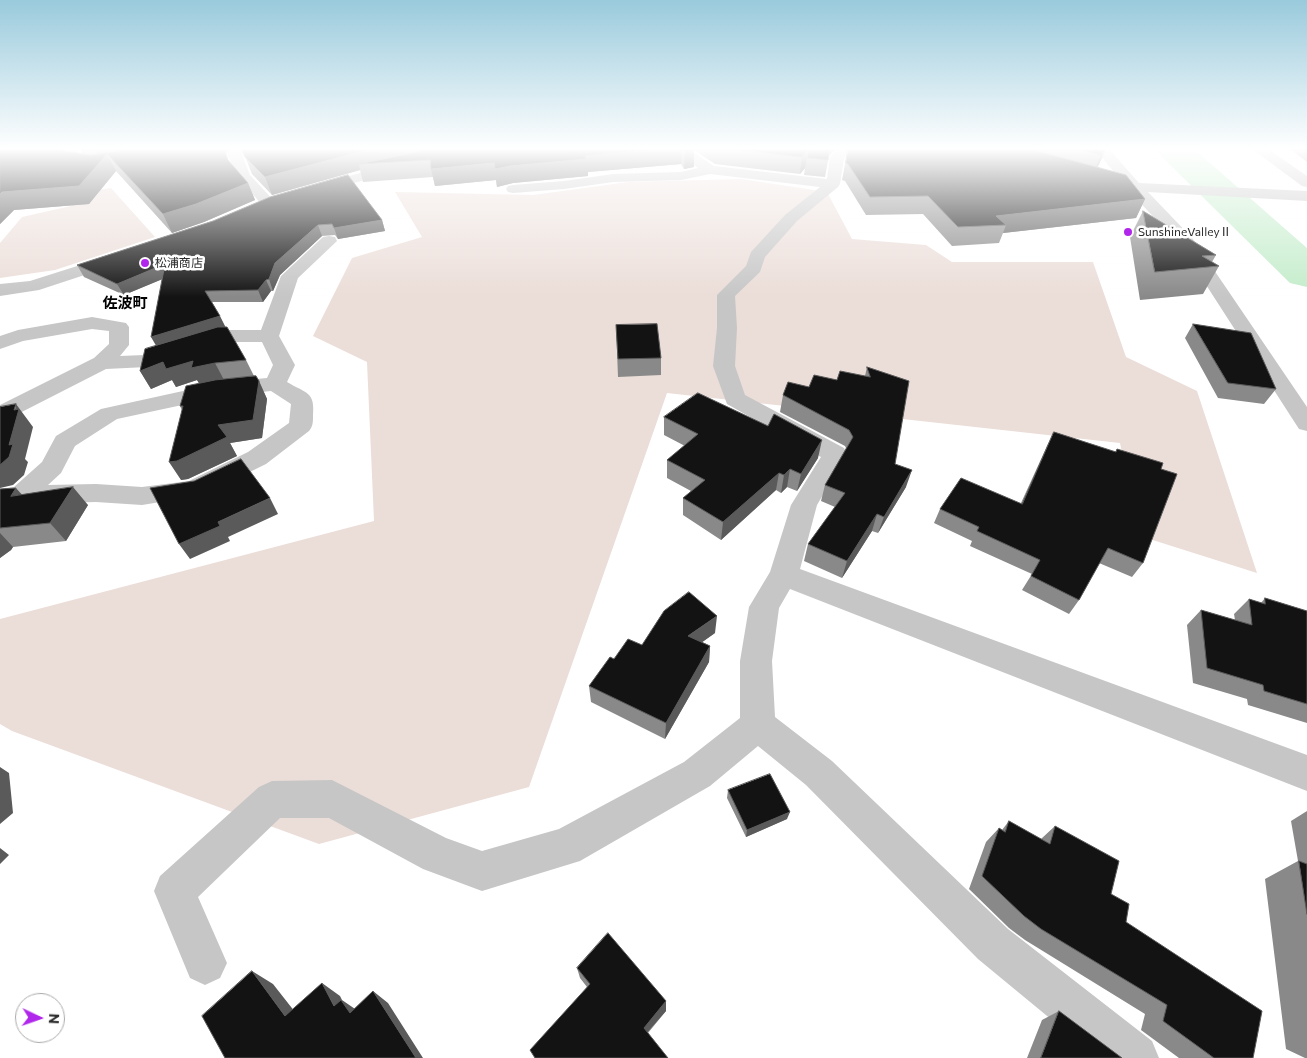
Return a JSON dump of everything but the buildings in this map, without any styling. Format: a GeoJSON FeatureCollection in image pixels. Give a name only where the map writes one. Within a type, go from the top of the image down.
{"type":"FeatureCollection","features":[{"type":"Feature","properties":{"kind":"street"},"geometry":{"type":"LineString","coordinates":[[264,198],[268,203]]}},
{"type":"Feature","properties":{"kind":"street"},"geometry":{"type":"LineString","coordinates":[[252,210],[284,198]]}},
{"type":"Feature","properties":{"kind":"street"},"geometry":{"type":"LineString","coordinates":[[815,198],[791,218],[757,256],[754,268],[726,295],[727,328],[724,366],[735,399],[835,454],[804,505],[784,575],[764,607],[756,661],[758,725],[819,774],[993,944],[1134,1058]]}},
{"type":"Feature","properties":{"kind":"street"},"geometry":{"type":"LineString","coordinates":[[1149,198],[1188,243],[1307,424]]}},
{"type":"Feature","properties":{"kind":"street"},"geometry":{"type":"LineString","coordinates":[[275,384],[284,365],[269,336],[290,276],[329,241]]}},
{"type":"Feature","properties":{"kind":"street"},"geometry":{"type":"LineString","coordinates":[[0,290],[32,286],[126,255]]}},
{"type":"Feature","properties":{"kind":"street"},"geometry":{"type":"LineString","coordinates":[[0,343],[18,336],[84,324],[92,323],[119,328],[119,345],[102,363],[0,414]]}},
{"type":"Feature","properties":{"kind":"street"},"geometry":{"type":"LineString","coordinates":[[102,363],[147,361],[224,336],[269,336]]}},
{"type":"Feature","properties":{"kind":"street"},"geometry":{"type":"LineString","coordinates":[[275,384],[303,401],[300,426],[257,458],[194,489],[142,496],[96,493],[10,496],[52,467],[65,440],[109,414],[224,389],[275,384]]}},
{"type":"Feature","properties":{"kind":"street"},"geometry":{"type":"LineString","coordinates":[[784,575],[1307,773]]}},
{"type":"Feature","properties":{"kind":"street"},"geometry":{"type":"LineString","coordinates":[[205,963],[175,891],[272,800],[332,799],[437,855],[482,871],[566,847],[697,774],[758,725]]}},
{"type":"Feature","properties":{"kind":"shaded area"},"geometry":{"type":"Polygon","coordinates":[[[80,198],[120,198],[155,237],[55,270],[0,278],[0,243],[22,217],[71,206],[80,198]]]}},
{"type":"Feature","properties":{"kind":"shaded area"},"geometry":{"type":"Polygon","coordinates":[[[399,198],[830,198],[852,239],[926,245],[952,262],[1093,262],[1126,357],[1197,391],[1257,573],[1140,536],[1120,443],[667,393],[529,787],[319,844],[12,731],[0,724],[0,619],[374,521],[367,362],[313,336],[352,258],[422,237],[399,198]]]}},
{"type":"Feature","properties":{"kind":"waterway"},"geometry":{"type":"LineString","coordinates":[[1226,198],[1307,273]]}},
{"type":"Feature","properties":{"kind":"place","name":"SunshineValleyⅡ"},"geometry":{"type":"Point","coordinates":[1128,232]}},
{"type":"Feature","properties":{"kind":"place","name":"松浦商店"},"geometry":{"type":"Point","coordinates":[145,263]}},
{"type":"Feature","properties":{"kind":"district","name":"佐波町"},"geometry":{"type":"Point","coordinates":[125,303]}}]}
